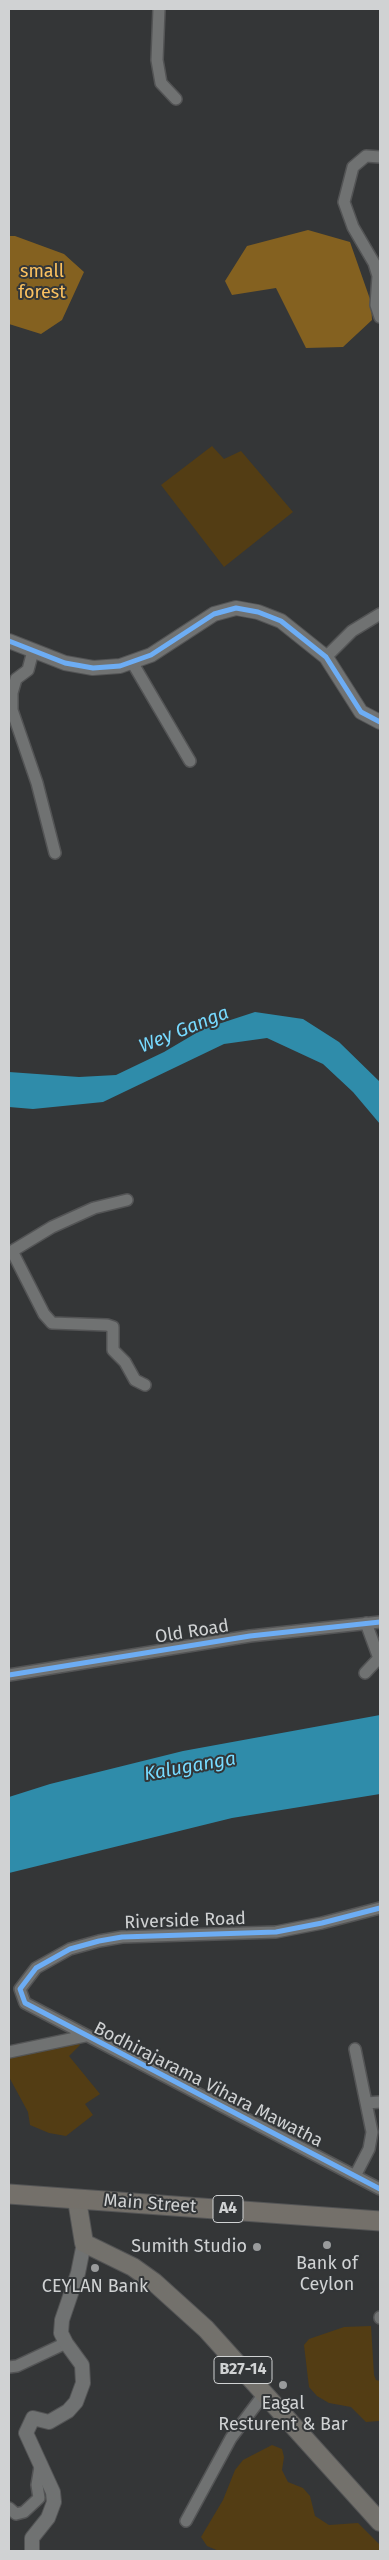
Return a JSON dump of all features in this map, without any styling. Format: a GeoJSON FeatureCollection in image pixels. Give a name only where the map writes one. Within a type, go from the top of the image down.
{"type":"FeatureCollection","features":[{"type":"Feature","properties":{"kind":"highway","name":"Main Street"},"geometry":{"type":"LineString","coordinates":[[9,2194],[380,2221]]}},
{"type":"Feature","properties":{"kind":"main road"},"geometry":{"type":"LineString","coordinates":[[76,2200],[84,2243]]}},
{"type":"Feature","properties":{"kind":"main road","name":"B27-14"},"geometry":{"type":"LineString","coordinates":[[84,2243],[133,2266],[154,2282],[206,2329],[380,2522]]}},
{"type":"Feature","properties":{"kind":"street"},"geometry":{"type":"LineString","coordinates":[[159,9],[157,60],[161,83],[176,99]]}},
{"type":"Feature","properties":{"kind":"street"},"geometry":{"type":"LineString","coordinates":[[380,158],[366,156],[353,167],[344,202],[353,227],[374,262],[378,276],[376,305],[380,317]]}},
{"type":"Feature","properties":{"kind":"street"},"geometry":{"type":"LineString","coordinates":[[9,641],[65,663],[93,668],[120,666],[151,655],[214,614],[236,608],[258,612],[282,621],[326,657],[361,712],[380,722]]}},
{"type":"Feature","properties":{"kind":"street"},"geometry":{"type":"LineString","coordinates":[[326,657],[352,631],[380,614]]}},
{"type":"Feature","properties":{"kind":"street"},"geometry":{"type":"LineString","coordinates":[[33,651],[28,670],[16,679],[12,693],[12,710],[37,783],[55,853]]}},
{"type":"Feature","properties":{"kind":"street"},"geometry":{"type":"LineString","coordinates":[[132,662],[190,761]]}},
{"type":"Feature","properties":{"kind":"street"},"geometry":{"type":"LineString","coordinates":[[127,1200],[94,1208],[52,1226],[10,1252],[44,1314],[52,1323],[107,1325],[113,1327],[114,1350],[125,1362],[135,1380],[145,1385]]}},
{"type":"Feature","properties":{"kind":"street","name":"Old Road"},"geometry":{"type":"LineString","coordinates":[[9,1675],[264,1634],[380,1622]]}},
{"type":"Feature","properties":{"kind":"street"},"geometry":{"type":"LineString","coordinates":[[365,1674],[379,1660],[366,1623]]}},
{"type":"Feature","properties":{"kind":"street","name":"Riverside Road"},"geometry":{"type":"LineString","coordinates":[[25,2002],[20,1989],[36,1968],[70,1949],[99,1940],[122,1937],[276,1932],[322,1923],[380,1908]]}},
{"type":"Feature","properties":{"kind":"street","name":"Bodhirajarama Vihara Mawatha"},"geometry":{"type":"LineString","coordinates":[[25,2002],[85,2036],[380,2189]]}},
{"type":"Feature","properties":{"kind":"street"},"geometry":{"type":"LineString","coordinates":[[9,2052],[85,2036]]}},
{"type":"Feature","properties":{"kind":"street"},"geometry":{"type":"LineString","coordinates":[[355,2049],[372,2132],[369,2149],[355,2176]]}},
{"type":"Feature","properties":{"kind":"street"},"geometry":{"type":"LineString","coordinates":[[367,2103],[380,2102]]}},
{"type":"Feature","properties":{"kind":"street"},"geometry":{"type":"LineString","coordinates":[[32,2551],[32,2538],[48,2518],[54,2502],[53,2492],[26,2433],[33,2418],[49,2422],[68,2411],[76,2402],[83,2383],[82,2365],[66,2344],[62,2333],[62,2320],[78,2273],[84,2243]]}},
{"type":"Feature","properties":{"kind":"street"},"geometry":{"type":"LineString","coordinates":[[9,2367],[17,2366],[66,2344]]}},
{"type":"Feature","properties":{"kind":"street"},"geometry":{"type":"LineString","coordinates":[[186,2521],[231,2438],[264,2394]]}},
{"type":"Feature","properties":{"kind":"street"},"geometry":{"type":"LineString","coordinates":[[9,2508],[16,2514],[24,2512],[39,2498],[37,2485],[40,2467]]}},
{"type":"Feature","properties":{"kind":"shaded area"},"geometry":{"type":"Polygon","coordinates":[[[212,446],[224,459],[241,451],[293,512],[224,567],[161,485],[212,446]]]}},
{"type":"Feature","properties":{"kind":"shaded area"},"geometry":{"type":"Polygon","coordinates":[[[79,2043],[80,2045],[69,2056],[100,2094],[85,2104],[93,2115],[66,2136],[49,2133],[30,2125],[28,2112],[9,2077],[9,2058],[79,2043]]]}},
{"type":"Feature","properties":{"kind":"shaded area"},"geometry":{"type":"Polygon","coordinates":[[[371,2326],[374,2375],[376,2380],[380,2381],[379,2421],[366,2422],[351,2407],[329,2403],[317,2396],[309,2387],[304,2345],[309,2339],[344,2327],[371,2326]]]}},
{"type":"Feature","properties":{"kind":"shaded area"},"geometry":{"type":"Polygon","coordinates":[[[272,2445],[282,2449],[284,2457],[282,2470],[288,2482],[303,2488],[310,2496],[315,2516],[329,2525],[358,2523],[380,2545],[380,2551],[219,2551],[207,2546],[201,2537],[223,2500],[235,2470],[243,2460],[272,2445]]]}},
{"type":"Feature","properties":{"kind":"green space"},"geometry":{"type":"Polygon","coordinates":[[[308,230],[350,242],[371,302],[372,320],[343,347],[306,348],[276,288],[232,295],[225,281],[247,246],[308,230]]]}},
{"type":"Feature","properties":{"kind":"green space","name":"small forest"},"geometry":{"type":"Polygon","coordinates":[[[9,236],[15,236],[64,254],[84,272],[62,320],[41,334],[9,324],[9,236]]]}},
{"type":"Feature","properties":{"kind":"water"},"geometry":{"type":"Polygon","coordinates":[[[255,1012],[303,1019],[339,1042],[380,1082],[380,1124],[353,1092],[323,1064],[267,1038],[224,1044],[103,1102],[33,1109],[9,1107],[9,1072],[79,1077],[116,1075],[164,1052],[203,1029],[255,1012]]]}},
{"type":"Feature","properties":{"kind":"water","name":"Kaluganga"},"geometry":{"type":"Polygon","coordinates":[[[380,1715],[380,1794],[232,1818],[9,1873],[9,1797],[50,1784],[183,1751],[380,1715]]]}},
{"type":"Feature","properties":{"kind":"cycle path"},"geometry":{"type":"LineString","coordinates":[[9,641],[65,663],[93,668],[120,666],[151,655],[214,614],[236,608],[258,612],[281,621],[326,657],[361,712],[380,722]]}},
{"type":"Feature","properties":{"kind":"cycle path"},"geometry":{"type":"LineString","coordinates":[[9,1675],[250,1636],[380,1622]]}},
{"type":"Feature","properties":{"kind":"cycle path"},"geometry":{"type":"LineString","coordinates":[[380,1908],[322,1923],[276,1932],[122,1937],[99,1941],[70,1949],[36,1968],[20,1989],[25,2003],[380,2189]]}},
{"type":"Feature","properties":{"kind":"place","name":"Bank of Ceylon"},"geometry":{"type":"Point","coordinates":[327,2245]}},
{"type":"Feature","properties":{"kind":"place","name":"Sumith Studio"},"geometry":{"type":"Point","coordinates":[257,2247]}},
{"type":"Feature","properties":{"kind":"place","name":"CEYLAN Bank"},"geometry":{"type":"Point","coordinates":[95,2268]}},
{"type":"Feature","properties":{"kind":"place","name":"Eagal Resturent & Bar"},"geometry":{"type":"Point","coordinates":[283,2385]}},
{"type":"Feature","properties":{"kind":"water label","name":"Wey Ganga"},"geometry":{"type":"Point","coordinates":[184,1030]}}]}
